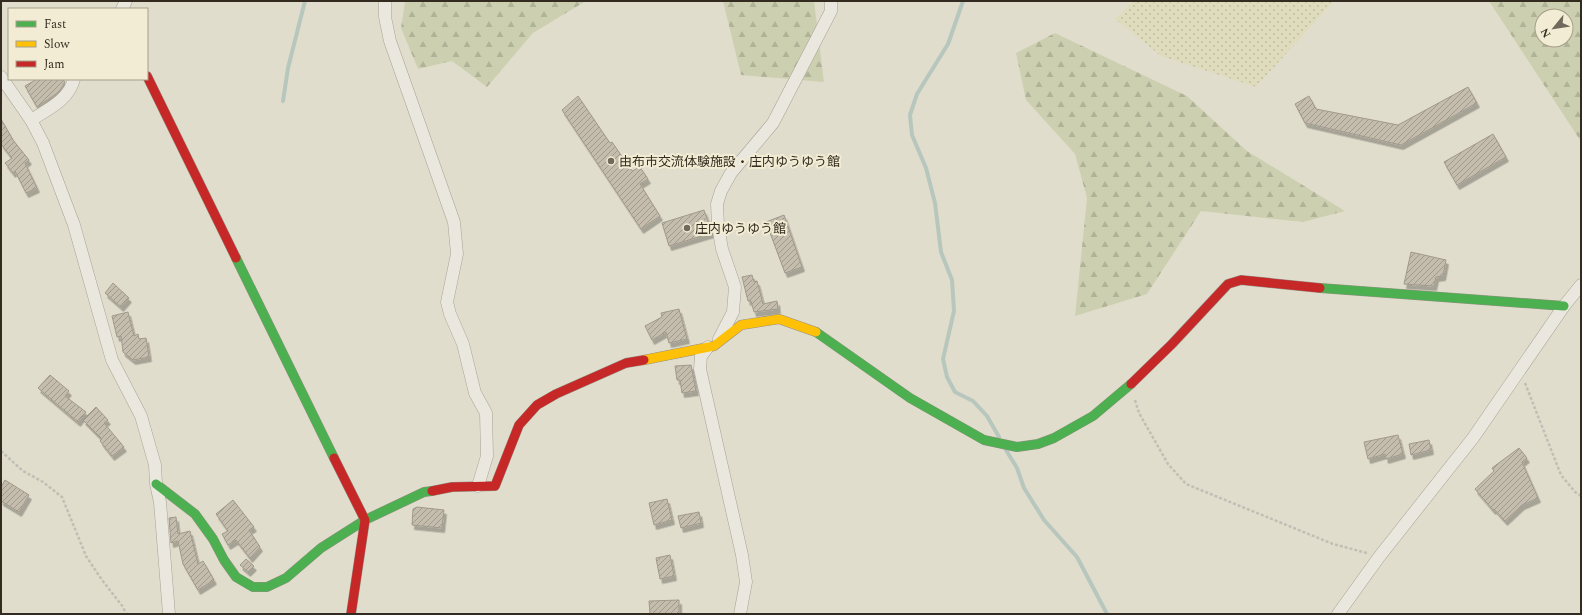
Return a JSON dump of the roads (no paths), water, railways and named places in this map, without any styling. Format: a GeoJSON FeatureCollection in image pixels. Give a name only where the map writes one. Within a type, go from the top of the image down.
{"type":"FeatureCollection","features":[{"type":"Feature","properties":{"kind":"street"},"geometry":{"type":"LineString","coordinates":[[385,1],[385,17],[390,41],[454,222],[457,254],[447,302],[450,314],[463,344],[475,393],[486,414],[487,456],[478,486]]}},
{"type":"Feature","properties":{"kind":"street"},"geometry":{"type":"LineString","coordinates":[[156,484],[195,514],[214,539],[224,560],[236,577],[253,587],[267,587],[286,578],[321,548],[365,520],[424,492],[452,487],[495,486],[519,425],[537,405],[556,394],[626,364],[711,346],[734,312],[735,288],[722,248],[718,226],[717,204],[721,191],[731,173],[773,123],[831,11],[831,1]]}},
{"type":"Feature","properties":{"kind":"street"},"geometry":{"type":"LineString","coordinates":[[1,77],[31,120],[43,143],[74,225],[112,360],[141,416],[155,465],[156,484],[160,502],[169,614]]}},
{"type":"Feature","properties":{"kind":"street"},"geometry":{"type":"LineString","coordinates":[[148,78],[365,520],[351,614]]}},
{"type":"Feature","properties":{"kind":"street"},"geometry":{"type":"LineString","coordinates":[[31,120],[67,96],[74,80]]}},
{"type":"Feature","properties":{"kind":"street"},"geometry":{"type":"LineString","coordinates":[[740,614],[746,582],[742,555],[700,369],[701,356],[711,346],[741,325],[779,319],[816,332],[910,398],[984,440],[1017,447],[1038,444],[1054,438],[1093,416],[1130,385],[1172,344],[1228,284],[1241,280],[1347,291],[1564,306]]}},
{"type":"Feature","properties":{"kind":"street"},"geometry":{"type":"LineString","coordinates":[[1338,614],[1379,557],[1473,438],[1564,306],[1581,285]]}},
{"type":"Feature","properties":{"kind":"waterway"},"geometry":{"type":"LineString","coordinates":[[283,101],[288,68],[305,1]]}},
{"type":"Feature","properties":{"kind":"waterway"},"geometry":{"type":"LineString","coordinates":[[963,1],[948,44],[917,94],[910,115],[912,135],[926,168],[935,203],[941,252],[952,280],[954,311],[943,359],[947,377],[955,392],[973,401],[987,416],[999,437]]}},
{"type":"Feature","properties":{"kind":"waterway"},"geometry":{"type":"LineString","coordinates":[[1006,450],[1017,468],[1024,488],[1044,520],[1077,557],[1107,614]]}},
{"type":"Feature","properties":{"kind":"place","name":"由布市交流体験施設・庄内ゆうゆう館"},"geometry":{"type":"Point","coordinates":[611,161]}},
{"type":"Feature","properties":{"kind":"place","name":"庄内ゆうゆう館"},"geometry":{"type":"Point","coordinates":[687,228]}}]}
